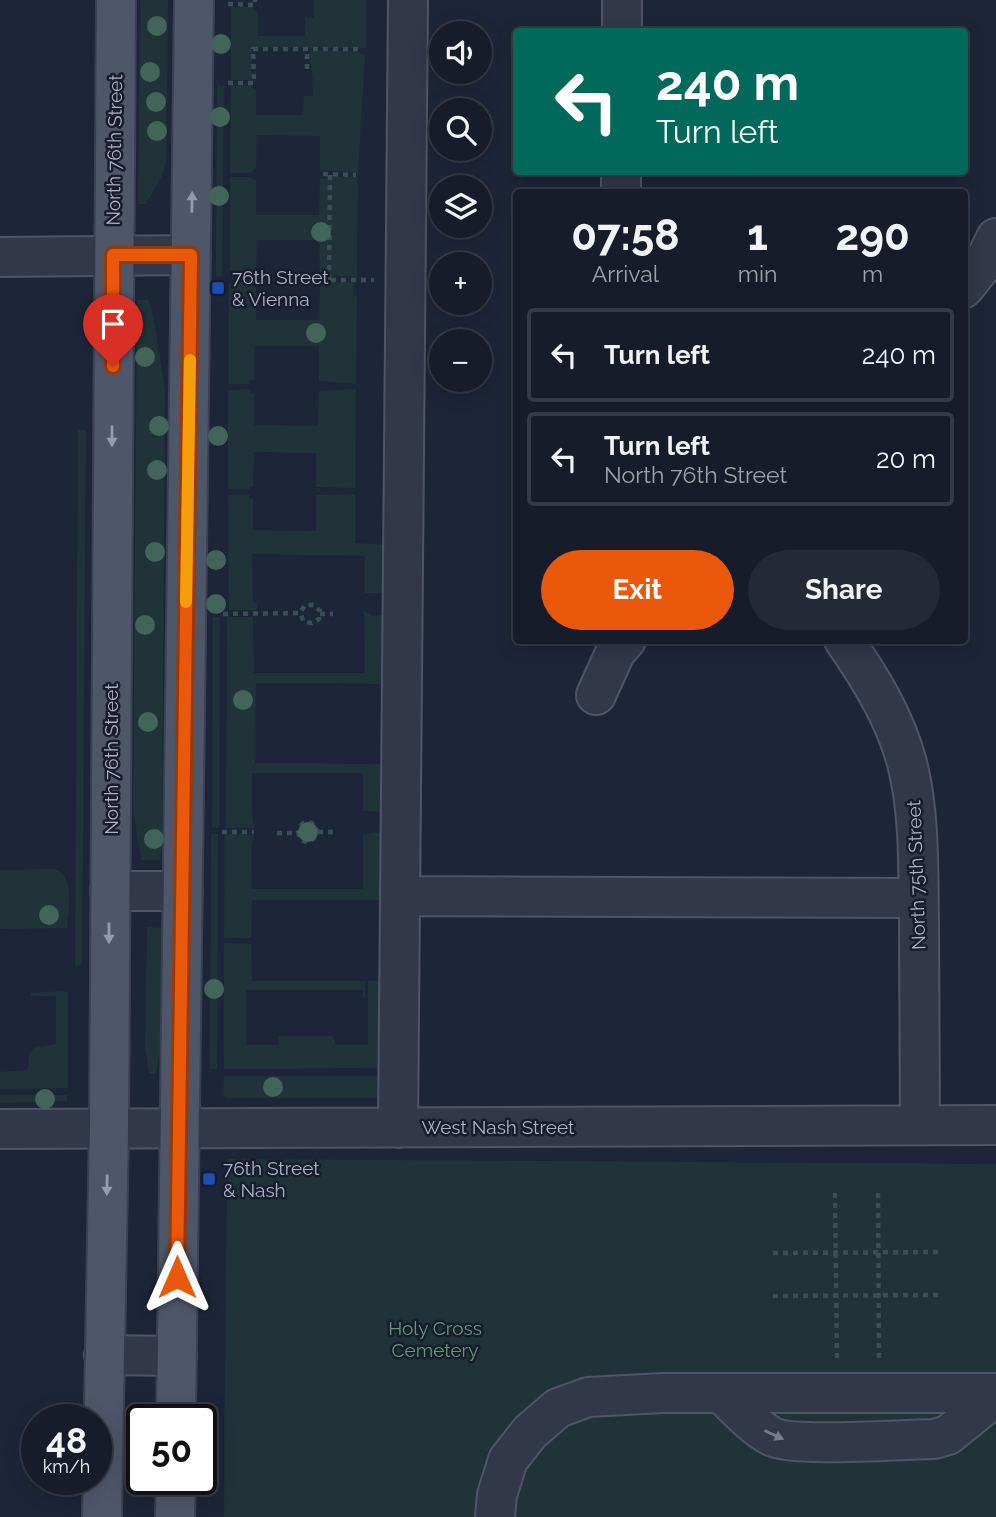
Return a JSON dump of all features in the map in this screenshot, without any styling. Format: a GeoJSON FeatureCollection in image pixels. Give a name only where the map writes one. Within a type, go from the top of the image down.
{"type":"FeatureCollection","features":[{"type":"Feature","properties":{"kind":"main road","name":"North 76th Street"},"geometry":{"type":"LineString","coordinates":[[102,1517],[109,1127],[116,0]]}},
{"type":"Feature","properties":{"kind":"main road"},"geometry":{"type":"LineString","coordinates":[[176,1404],[191,255],[211,2]]}},
{"type":"Feature","properties":{"kind":"main road"},"geometry":{"type":"LineString","coordinates":[[176,1495],[176,1517]]}},
{"type":"Feature","properties":{"kind":"street"},"geometry":{"type":"LineString","coordinates":[[398,1128],[408,0]]}},
{"type":"Feature","properties":{"kind":"street"},"geometry":{"type":"LineString","coordinates":[[622,0],[622,28]]}},
{"type":"Feature","properties":{"kind":"street"},"geometry":{"type":"LineString","coordinates":[[968,283],[984,263],[996,238]]}},
{"type":"Feature","properties":{"kind":"street"},"geometry":{"type":"LineString","coordinates":[[0,257],[191,255]]}},
{"type":"Feature","properties":{"kind":"street"},"geometry":{"type":"LineString","coordinates":[[596,695],[615,653],[623,644]]}},
{"type":"Feature","properties":{"kind":"street","name":"North 75th Street"},"geometry":{"type":"LineString","coordinates":[[847,644],[881,697],[895,728],[914,800],[918,898],[920,1125]]}},
{"type":"Feature","properties":{"kind":"street"},"geometry":{"type":"LineString","coordinates":[[110,891],[183,891]]}},
{"type":"Feature","properties":{"kind":"street"},"geometry":{"type":"LineString","coordinates":[[402,896],[918,898]]}},
{"type":"Feature","properties":{"kind":"street","name":"West Nash Street"},"geometry":{"type":"LineString","coordinates":[[0,1129],[996,1125]]}},
{"type":"Feature","properties":{"kind":"street"},"geometry":{"type":"LineString","coordinates":[[104,1355],[177,1356]]}},
{"type":"Feature","properties":{"kind":"street"},"geometry":{"type":"LineString","coordinates":[[721,1394],[770,1436],[803,1442],[934,1439],[948,1435],[996,1395]]}},
{"type":"Feature","properties":{"kind":"street"},"geometry":{"type":"LineString","coordinates":[[495,1517],[497,1495],[508,1461],[530,1432],[558,1408],[588,1397],[721,1394],[996,1395]]}},
{"type":"Feature","properties":{"kind":"path"},"geometry":{"type":"LineString","coordinates":[[211,2],[255,5],[255,0]]}},
{"type":"Feature","properties":{"kind":"path"},"geometry":{"type":"LineString","coordinates":[[228,83],[254,83],[253,49],[363,49]]}},
{"type":"Feature","properties":{"kind":"path"},"geometry":{"type":"LineString","coordinates":[[307,49],[307,69]]}},
{"type":"Feature","properties":{"kind":"path"},"geometry":{"type":"LineString","coordinates":[[323,174],[356,175]]}},
{"type":"Feature","properties":{"kind":"path"},"geometry":{"type":"LineString","coordinates":[[329,280],[330,174]]}},
{"type":"Feature","properties":{"kind":"path"},"geometry":{"type":"LineString","coordinates":[[321,280],[406,280]]}},
{"type":"Feature","properties":{"kind":"path"},"geometry":{"type":"LineString","coordinates":[[306,605],[314,605],[318,607],[320,614],[315,622],[307,623],[300,618],[300,613],[306,605]]}},
{"type":"Feature","properties":{"kind":"path"},"geometry":{"type":"LineString","coordinates":[[223,614],[300,613]]}},
{"type":"Feature","properties":{"kind":"path"},"geometry":{"type":"LineString","coordinates":[[320,614],[333,614]]}},
{"type":"Feature","properties":{"kind":"path"},"geometry":{"type":"LineString","coordinates":[[308,822],[316,827],[317,832],[314,840],[309,842],[302,841],[298,832],[299,827],[308,822]]}},
{"type":"Feature","properties":{"kind":"path"},"geometry":{"type":"LineString","coordinates":[[222,832],[254,832]]}},
{"type":"Feature","properties":{"kind":"path"},"geometry":{"type":"LineString","coordinates":[[277,832],[298,832]]}},
{"type":"Feature","properties":{"kind":"path"},"geometry":{"type":"LineString","coordinates":[[317,832],[333,832]]}},
{"type":"Feature","properties":{"kind":"path"},"geometry":{"type":"LineString","coordinates":[[878,1192],[880,1394]]}},
{"type":"Feature","properties":{"kind":"path"},"geometry":{"type":"LineString","coordinates":[[835,1193],[838,1394]]}},
{"type":"Feature","properties":{"kind":"path"},"geometry":{"type":"LineString","coordinates":[[773,1253],[939,1252]]}},
{"type":"Feature","properties":{"kind":"path"},"geometry":{"type":"LineString","coordinates":[[773,1296],[941,1295]]}},
{"type":"Feature","properties":{"kind":"green space"},"geometry":{"type":"Polygon","coordinates":[[[140,0],[168,0],[166,162],[162,176],[146,204],[138,204],[140,0]]]}},
{"type":"Feature","properties":{"kind":"green space"},"geometry":{"type":"Polygon","coordinates":[[[314,0],[366,0],[366,48],[252,47],[251,80],[231,80],[231,7],[251,7],[258,13],[258,36],[305,36],[305,18],[314,18],[314,0]]]}},
{"type":"Feature","properties":{"kind":"green space"},"geometry":{"type":"Polygon","coordinates":[[[310,50],[356,51],[365,55],[358,173],[320,170],[320,136],[257,135],[256,168],[251,173],[230,173],[231,86],[250,86],[256,90],[256,115],[303,115],[304,96],[313,96],[310,50]]]}},
{"type":"Feature","properties":{"kind":"green space"},"geometry":{"type":"Polygon","coordinates":[[[217,85],[224,86],[222,277],[216,276],[217,85]]]}},
{"type":"Feature","properties":{"kind":"green space"},"geometry":{"type":"Polygon","coordinates":[[[230,177],[249,177],[256,180],[256,215],[319,215],[320,179],[358,177],[357,277],[320,276],[319,240],[257,240],[256,274],[230,277],[230,177]]]}},
{"type":"Feature","properties":{"kind":"green space"},"geometry":{"type":"Polygon","coordinates":[[[243,283],[256,288],[256,320],[319,320],[320,284],[354,283],[353,296],[357,296],[356,384],[319,381],[319,346],[255,346],[254,380],[250,381],[250,384],[229,384],[229,284],[243,283]]]}},
{"type":"Feature","properties":{"kind":"green space"},"geometry":{"type":"Polygon","coordinates":[[[137,300],[148,300],[153,314],[165,390],[160,860],[141,860],[133,809],[137,300]]]}},
{"type":"Feature","properties":{"kind":"green space"},"geometry":{"type":"Polygon","coordinates":[[[250,389],[251,393],[254,393],[254,425],[318,426],[319,391],[356,389],[355,488],[316,487],[316,453],[254,452],[253,487],[228,489],[228,390],[250,389]]]}},
{"type":"Feature","properties":{"kind":"green space"},"geometry":{"type":"Polygon","coordinates":[[[78,430],[86,430],[82,964],[75,967],[78,430]]]}},
{"type":"Feature","properties":{"kind":"green space"},"geometry":{"type":"Polygon","coordinates":[[[355,494],[355,543],[387,545],[387,593],[365,593],[365,556],[252,554],[253,602],[257,604],[257,610],[229,610],[228,495],[249,495],[249,498],[253,499],[253,530],[316,531],[316,495],[355,494]]]}},
{"type":"Feature","properties":{"kind":"green space"},"geometry":{"type":"Polygon","coordinates":[[[364,611],[372,616],[387,614],[386,684],[256,683],[255,763],[385,764],[386,812],[363,811],[363,773],[252,773],[254,828],[226,828],[227,617],[253,617],[254,673],[365,673],[364,611]]]}},
{"type":"Feature","properties":{"kind":"green space"},"geometry":{"type":"Polygon","coordinates":[[[213,617],[220,617],[219,828],[212,827],[213,617]]]}},
{"type":"Feature","properties":{"kind":"green space"},"geometry":{"type":"Polygon","coordinates":[[[385,833],[385,900],[252,900],[251,938],[224,938],[225,834],[254,835],[251,851],[252,889],[363,889],[363,835],[385,833]]]}},
{"type":"Feature","properties":{"kind":"green space"},"geometry":{"type":"Polygon","coordinates":[[[211,834],[218,834],[217,1069],[210,1069],[211,834]]]}},
{"type":"Feature","properties":{"kind":"green space"},"geometry":{"type":"Polygon","coordinates":[[[55,869],[62,873],[68,886],[67,928],[0,929],[0,870],[55,869]]]}},
{"type":"Feature","properties":{"kind":"green space"},"geometry":{"type":"Polygon","coordinates":[[[147,927],[161,928],[161,1045],[156,1074],[149,1074],[145,1047],[147,927]]]}},
{"type":"Feature","properties":{"kind":"green space"},"geometry":{"type":"Polygon","coordinates":[[[224,943],[251,944],[252,981],[365,981],[365,997],[363,990],[246,990],[246,1045],[278,1045],[278,1036],[333,1036],[336,1045],[368,1045],[368,981],[384,981],[384,1068],[224,1069],[224,943]]]}},
{"type":"Feature","properties":{"kind":"green space"},"geometry":{"type":"Polygon","coordinates":[[[68,992],[68,1088],[0,1089],[0,1072],[26,1070],[29,1054],[34,1048],[56,1044],[56,996],[31,996],[31,993],[68,992]]]}},
{"type":"Feature","properties":{"kind":"green space"},"geometry":{"type":"Polygon","coordinates":[[[224,1076],[384,1076],[380,1098],[227,1098],[223,1096],[224,1076]]]}},
{"type":"Feature","properties":{"kind":"green space"},"geometry":{"type":"Polygon","coordinates":[[[0,1095],[67,1095],[67,1101],[0,1103],[0,1095]]]}},
{"type":"Feature","properties":{"kind":"green space","name":"Holy Cross Cemetery"},"geometry":{"type":"Polygon","coordinates":[[[227,1159],[996,1164],[996,1517],[224,1517],[227,1159]]]}},
{"type":"Feature","properties":{"kind":"slow traffic"},"geometry":{"type":"LineString","coordinates":[[186,602],[190,360]]}},
{"type":"Feature","properties":{"kind":"place","name":"76th Street & Vienna"},"geometry":{"type":"Point","coordinates":[218,288]}},
{"type":"Feature","properties":{"kind":"place","name":"76th Street & Nash"},"geometry":{"type":"Point","coordinates":[209,1179]}},
{"type":"Feature","properties":{"kind":"route"},"geometry":{"type":"LineString","coordinates":[[113,366],[113,255],[191,255],[177,1277]]}}]}
